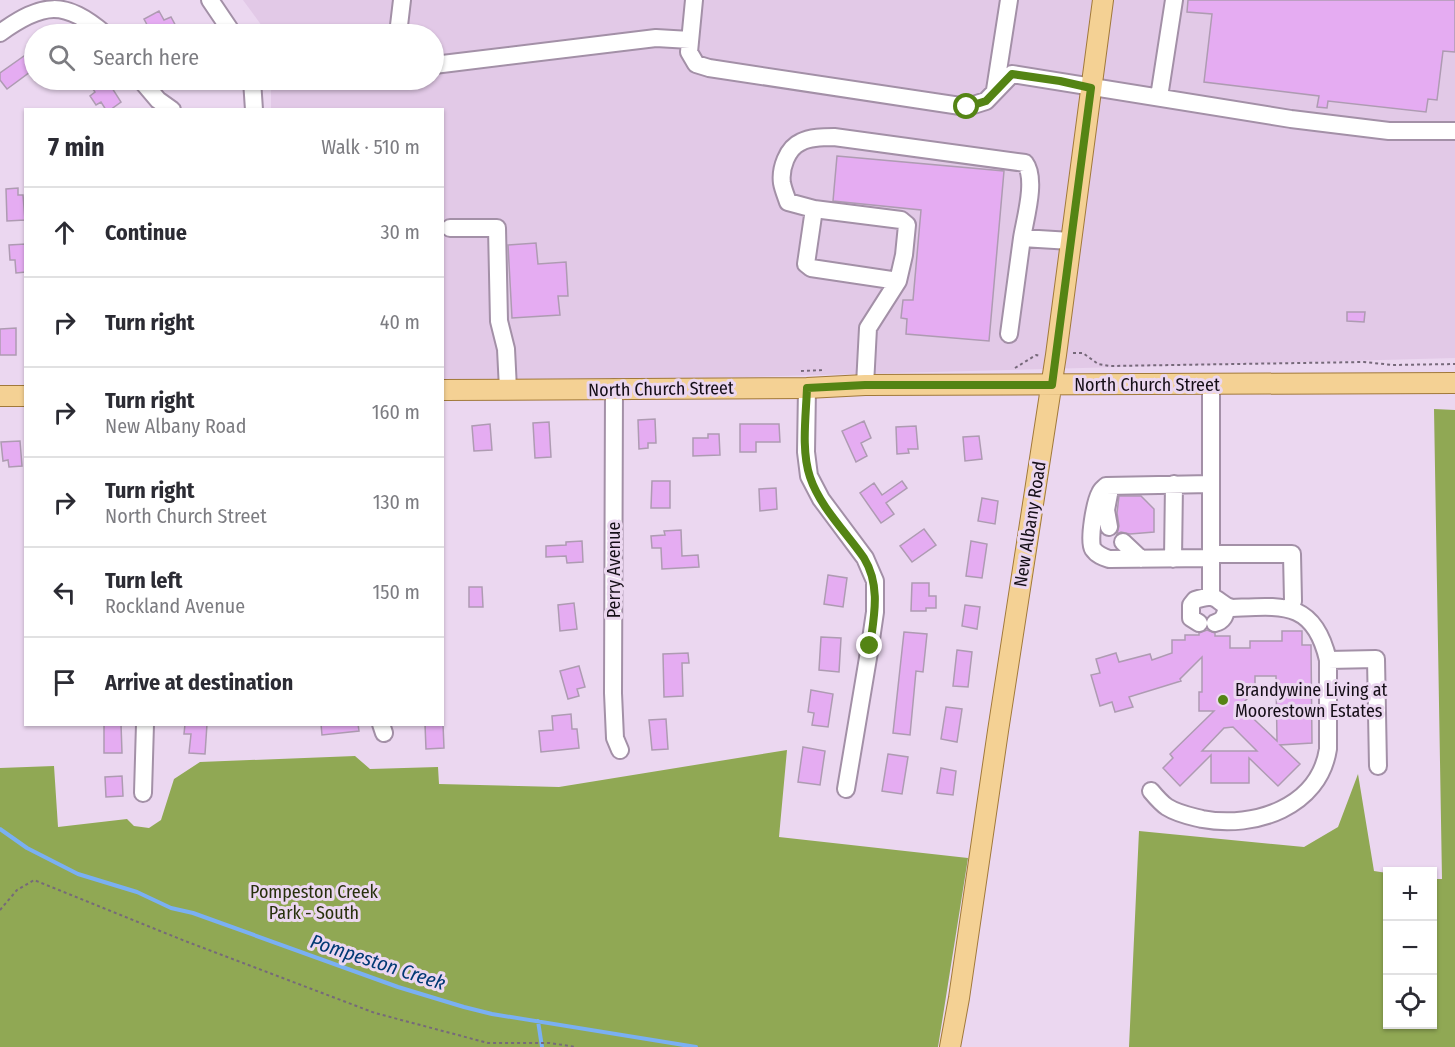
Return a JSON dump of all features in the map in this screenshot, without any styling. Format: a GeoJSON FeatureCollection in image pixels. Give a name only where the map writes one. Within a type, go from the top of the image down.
{"type":"FeatureCollection","features":[{"type":"Feature","properties":{"kind":"main road","name":"New Albany Road"},"geometry":{"type":"LineString","coordinates":[[950,1047],[1052,385],[1103,0]]}},
{"type":"Feature","properties":{"kind":"main road","name":"North Church Street"},"geometry":{"type":"LineString","coordinates":[[444,390],[565,391],[614,388],[807,388],[865,385],[1455,383]]}},
{"type":"Feature","properties":{"kind":"main road"},"geometry":{"type":"LineString","coordinates":[[0,396],[24,396]]}},
{"type":"Feature","properties":{"kind":"street"},"geometry":{"type":"LineString","coordinates":[[210,0],[226,24]]}},
{"type":"Feature","properties":{"kind":"street"},"geometry":{"type":"LineString","coordinates":[[399,24],[402,0]]}},
{"type":"Feature","properties":{"kind":"street"},"geometry":{"type":"LineString","coordinates":[[694,0],[689,52],[696,64],[719,70],[967,107],[986,101],[1012,74],[1291,119],[1389,131],[1455,131]]}},
{"type":"Feature","properties":{"kind":"street"},"geometry":{"type":"LineString","coordinates":[[995,90],[1009,0]]}},
{"type":"Feature","properties":{"kind":"street"},"geometry":{"type":"LineString","coordinates":[[1159,97],[1174,0]]}},
{"type":"Feature","properties":{"kind":"street"},"geometry":{"type":"LineString","coordinates":[[0,33],[30,11],[59,4],[84,13],[95,24]]}},
{"type":"Feature","properties":{"kind":"street"},"geometry":{"type":"LineString","coordinates":[[444,64],[656,38],[690,40]]}},
{"type":"Feature","properties":{"kind":"street"},"geometry":{"type":"LineString","coordinates":[[150,90],[169,108]]}},
{"type":"Feature","properties":{"kind":"street"},"geometry":{"type":"LineString","coordinates":[[253,90],[254,108]]}},
{"type":"Feature","properties":{"kind":"street"},"geometry":{"type":"LineString","coordinates":[[865,385],[868,328],[898,281],[907,225],[902,219],[814,209],[788,202],[782,181],[789,150],[801,141],[834,137],[1025,163],[1028,168],[1030,186],[1010,334]]}},
{"type":"Feature","properties":{"kind":"street"},"geometry":{"type":"LineString","coordinates":[[814,209],[806,264],[811,268],[898,281]]}},
{"type":"Feature","properties":{"kind":"street"},"geometry":{"type":"LineString","coordinates":[[450,228],[497,228],[499,321],[506,349],[508,389]]}},
{"type":"Feature","properties":{"kind":"street"},"geometry":{"type":"LineString","coordinates":[[1022,238],[1071,241]]}},
{"type":"Feature","properties":{"kind":"street"},"geometry":{"type":"LineString","coordinates":[[1211,385],[1211,597]]}},
{"type":"Feature","properties":{"kind":"street","name":"Perry Avenue"},"geometry":{"type":"LineString","coordinates":[[614,388],[613,693],[615,738],[620,750]]}},
{"type":"Feature","properties":{"kind":"street"},"geometry":{"type":"LineString","coordinates":[[807,388],[806,438],[809,476],[820,499],[871,568],[875,581],[875,612],[846,789]]}},
{"type":"Feature","properties":{"kind":"street"},"geometry":{"type":"LineString","coordinates":[[1109,527],[1106,510],[1110,494],[1118,484]]}},
{"type":"Feature","properties":{"kind":"street"},"geometry":{"type":"LineString","coordinates":[[1173,559],[1174,484]]}},
{"type":"Feature","properties":{"kind":"street"},"geometry":{"type":"LineString","coordinates":[[1211,484],[1106,486],[1100,493],[1092,529],[1092,548],[1098,555],[1109,559],[1292,554],[1293,601],[1290,609]]}},
{"type":"Feature","properties":{"kind":"street"},"geometry":{"type":"LineString","coordinates":[[1122,542],[1140,559]]}},
{"type":"Feature","properties":{"kind":"street"},"geometry":{"type":"LineString","coordinates":[[1150,791],[1166,807],[1183,815],[1222,822],[1236,822],[1267,816],[1297,801],[1311,789],[1322,772],[1327,760],[1328,749],[1328,660],[1314,626],[1302,615],[1283,607],[1227,607],[1217,598],[1211,597],[1195,600],[1191,605],[1191,618],[1207,623],[1221,620],[1227,607]]}},
{"type":"Feature","properties":{"kind":"street"},"geometry":{"type":"LineString","coordinates":[[1328,660],[1376,660],[1378,766]]}},
{"type":"Feature","properties":{"kind":"street"},"geometry":{"type":"LineString","coordinates":[[143,793],[145,726]]}},
{"type":"Feature","properties":{"kind":"path"},"geometry":{"type":"LineString","coordinates":[[1073,353],[1083,353],[1098,364],[1110,366],[1354,362],[1393,365],[1455,364]]}},
{"type":"Feature","properties":{"kind":"path"},"geometry":{"type":"LineString","coordinates":[[0,910],[17,890],[34,880],[185,941],[375,1013],[488,1043],[550,1042],[576,1047]]}},
{"type":"Feature","properties":{"kind":"shaded area"},"geometry":{"type":"Polygon","coordinates":[[[243,0],[1455,0],[1455,358],[444,385],[444,108],[271,108],[271,90],[444,90],[444,24],[261,24],[243,0]]]}},
{"type":"Feature","properties":{"kind":"green space"},"geometry":{"type":"Polygon","coordinates":[[[1434,409],[1455,410],[1455,1047],[1129,1047],[1139,831],[1304,847],[1338,827],[1358,774],[1374,871],[1383,872],[1383,1029],[1437,1029],[1437,879],[1442,879],[1434,409]]]}},
{"type":"Feature","properties":{"kind":"green space","name":"Pompeston Creek Park - South"},"geometry":{"type":"Polygon","coordinates":[[[787,750],[779,837],[968,858],[938,1047],[0,1047],[0,768],[54,766],[58,827],[127,819],[134,826],[149,828],[161,820],[174,779],[200,762],[355,756],[370,769],[438,767],[439,784],[559,787],[787,750]]]}},
{"type":"Feature","properties":{"kind":"building"},"geometry":{"type":"Polygon","coordinates":[[[1188,0],[1455,0],[1455,52],[1443,51],[1437,100],[1428,99],[1426,112],[1328,101],[1327,108],[1317,107],[1319,96],[1204,82],[1212,14],[1187,12],[1188,0]]]}},
{"type":"Feature","properties":{"kind":"building"},"geometry":{"type":"Polygon","coordinates":[[[159,11],[164,20],[171,17],[175,24],[147,24],[144,19],[159,11]]]}},
{"type":"Feature","properties":{"kind":"building"},"geometry":{"type":"Polygon","coordinates":[[[24,56],[24,76],[7,89],[0,80],[0,73],[24,56]]]}},
{"type":"Feature","properties":{"kind":"building"},"geometry":{"type":"Polygon","coordinates":[[[94,90],[113,90],[121,102],[113,108],[105,108],[101,102],[96,105],[90,96],[95,92],[94,90]]]}},
{"type":"Feature","properties":{"kind":"building"},"geometry":{"type":"Polygon","coordinates":[[[837,156],[1004,171],[989,341],[906,334],[907,319],[901,318],[903,300],[913,300],[921,210],[833,201],[837,156]]]}},
{"type":"Feature","properties":{"kind":"building"},"geometry":{"type":"Polygon","coordinates":[[[18,188],[18,195],[23,195],[24,220],[7,221],[6,189],[18,188]]]}},
{"type":"Feature","properties":{"kind":"building"},"geometry":{"type":"Polygon","coordinates":[[[536,243],[538,264],[566,262],[568,296],[558,296],[560,315],[512,318],[508,245],[536,243]]]}},
{"type":"Feature","properties":{"kind":"building"},"geometry":{"type":"Polygon","coordinates":[[[24,244],[24,272],[16,273],[15,260],[10,260],[9,245],[24,244]]]}},
{"type":"Feature","properties":{"kind":"building"},"geometry":{"type":"Polygon","coordinates":[[[1347,312],[1365,312],[1364,322],[1347,321],[1347,312]]]}},
{"type":"Feature","properties":{"kind":"building"},"geometry":{"type":"Polygon","coordinates":[[[16,328],[16,355],[0,355],[0,329],[16,328]]]}},
{"type":"Feature","properties":{"kind":"building"},"geometry":{"type":"Polygon","coordinates":[[[655,419],[656,443],[648,443],[648,448],[639,449],[638,420],[655,419]]]}},
{"type":"Feature","properties":{"kind":"building"},"geometry":{"type":"Polygon","coordinates":[[[864,421],[871,438],[861,443],[867,456],[856,462],[842,431],[864,421]]]}},
{"type":"Feature","properties":{"kind":"building"},"geometry":{"type":"Polygon","coordinates":[[[549,422],[551,457],[535,458],[533,423],[549,422]]]}},
{"type":"Feature","properties":{"kind":"building"},"geometry":{"type":"Polygon","coordinates":[[[490,424],[492,450],[474,451],[472,426],[490,424]]]}},
{"type":"Feature","properties":{"kind":"building"},"geometry":{"type":"Polygon","coordinates":[[[740,424],[779,424],[780,442],[756,442],[756,452],[740,452],[740,424]]]}},
{"type":"Feature","properties":{"kind":"building"},"geometry":{"type":"Polygon","coordinates":[[[916,426],[918,449],[908,449],[909,453],[897,454],[896,427],[916,426]]]}},
{"type":"Feature","properties":{"kind":"building"},"geometry":{"type":"Polygon","coordinates":[[[708,434],[719,434],[720,455],[693,456],[693,438],[708,438],[708,434]]]}},
{"type":"Feature","properties":{"kind":"building"},"geometry":{"type":"Polygon","coordinates":[[[979,436],[982,459],[965,461],[963,437],[979,436]]]}},
{"type":"Feature","properties":{"kind":"building"},"geometry":{"type":"Polygon","coordinates":[[[20,441],[22,466],[9,467],[8,460],[3,461],[1,442],[20,441]]]}},
{"type":"Feature","properties":{"kind":"building"},"geometry":{"type":"Polygon","coordinates":[[[652,481],[670,481],[670,508],[651,508],[652,481]]]}},
{"type":"Feature","properties":{"kind":"building"},"geometry":{"type":"Polygon","coordinates":[[[902,481],[907,488],[886,503],[894,514],[881,523],[860,493],[874,483],[882,495],[902,481]]]}},
{"type":"Feature","properties":{"kind":"building"},"geometry":{"type":"Polygon","coordinates":[[[776,488],[777,509],[760,511],[759,489],[776,488]]]}},
{"type":"Feature","properties":{"kind":"building"},"geometry":{"type":"Polygon","coordinates":[[[1119,496],[1141,496],[1154,509],[1154,532],[1117,534],[1119,496]]]}},
{"type":"Feature","properties":{"kind":"building"},"geometry":{"type":"Polygon","coordinates":[[[982,498],[998,501],[995,524],[978,521],[982,498]]]}},
{"type":"Feature","properties":{"kind":"building"},"geometry":{"type":"Polygon","coordinates":[[[924,529],[936,545],[912,562],[900,546],[924,529]]]}},
{"type":"Feature","properties":{"kind":"building"},"geometry":{"type":"Polygon","coordinates":[[[681,530],[682,556],[698,555],[699,567],[662,569],[661,548],[652,548],[651,536],[665,535],[664,531],[681,530]]]}},
{"type":"Feature","properties":{"kind":"building"},"geometry":{"type":"Polygon","coordinates":[[[582,541],[583,562],[567,563],[566,556],[546,557],[546,546],[582,541]]]}},
{"type":"Feature","properties":{"kind":"building"},"geometry":{"type":"Polygon","coordinates":[[[971,541],[987,544],[982,578],[966,576],[971,541]]]}},
{"type":"Feature","properties":{"kind":"building"},"geometry":{"type":"Polygon","coordinates":[[[828,575],[847,578],[843,607],[824,604],[828,575]]]}},
{"type":"Feature","properties":{"kind":"building"},"geometry":{"type":"Polygon","coordinates":[[[912,583],[929,583],[929,596],[936,596],[936,608],[911,611],[912,583]]]}},
{"type":"Feature","properties":{"kind":"building"},"geometry":{"type":"Polygon","coordinates":[[[469,587],[482,587],[483,607],[469,607],[469,587]]]}},
{"type":"Feature","properties":{"kind":"building"},"geometry":{"type":"Polygon","coordinates":[[[574,603],[577,629],[560,631],[558,605],[574,603]]]}},
{"type":"Feature","properties":{"kind":"building"},"geometry":{"type":"Polygon","coordinates":[[[965,605],[980,607],[977,629],[962,626],[965,605]]]}},
{"type":"Feature","properties":{"kind":"building","name":"Brandywine Living at Moorestown Estates"},"geometry":{"type":"Polygon","coordinates":[[[1207,630],[1215,633],[1215,636],[1230,636],[1230,648],[1250,648],[1250,641],[1282,641],[1282,631],[1302,631],[1302,645],[1311,645],[1312,743],[1280,745],[1300,764],[1278,786],[1249,758],[1249,783],[1211,783],[1211,755],[1180,786],[1163,768],[1173,758],[1170,754],[1214,711],[1199,711],[1199,692],[1202,692],[1202,657],[1180,679],[1181,681],[1129,697],[1133,707],[1115,712],[1112,702],[1100,706],[1091,675],[1100,673],[1096,659],[1116,653],[1119,662],[1150,654],[1152,660],[1172,653],[1172,640],[1185,640],[1185,635],[1199,635],[1207,630]],[[1255,676],[1255,691],[1240,706],[1277,741],[1276,676],[1255,676]],[[1233,727],[1224,728],[1202,751],[1257,751],[1233,727]]]}},
{"type":"Feature","properties":{"kind":"building"},"geometry":{"type":"Polygon","coordinates":[[[904,632],[927,634],[923,672],[916,671],[910,735],[893,733],[904,632]]]}},
{"type":"Feature","properties":{"kind":"building"},"geometry":{"type":"Polygon","coordinates":[[[821,637],[841,638],[839,672],[819,670],[821,637]]]}},
{"type":"Feature","properties":{"kind":"building"},"geometry":{"type":"Polygon","coordinates":[[[957,650],[972,652],[968,687],[953,686],[957,650]]]}},
{"type":"Feature","properties":{"kind":"building"},"geometry":{"type":"Polygon","coordinates":[[[688,653],[689,663],[682,663],[683,696],[664,697],[663,654],[688,653]]]}},
{"type":"Feature","properties":{"kind":"building"},"geometry":{"type":"Polygon","coordinates":[[[579,666],[585,687],[577,689],[579,696],[568,699],[560,671],[579,666]]]}},
{"type":"Feature","properties":{"kind":"building"},"geometry":{"type":"Polygon","coordinates":[[[811,690],[833,694],[828,727],[812,725],[814,713],[808,712],[811,690]]]}},
{"type":"Feature","properties":{"kind":"building"},"geometry":{"type":"Polygon","coordinates":[[[946,707],[962,709],[957,742],[941,739],[946,707]]]}},
{"type":"Feature","properties":{"kind":"building"},"geometry":{"type":"Polygon","coordinates":[[[571,714],[572,729],[577,729],[579,748],[541,752],[539,731],[553,730],[552,716],[571,714]]]}},
{"type":"Feature","properties":{"kind":"building"},"geometry":{"type":"Polygon","coordinates":[[[666,719],[668,749],[652,750],[649,720],[666,719]]]}},
{"type":"Feature","properties":{"kind":"building"},"geometry":{"type":"Polygon","coordinates":[[[104,726],[121,726],[122,753],[104,753],[104,726]]]}},
{"type":"Feature","properties":{"kind":"building"},"geometry":{"type":"Polygon","coordinates":[[[185,726],[207,726],[205,754],[189,753],[191,734],[184,734],[185,726]]]}},
{"type":"Feature","properties":{"kind":"building"},"geometry":{"type":"Polygon","coordinates":[[[321,726],[358,726],[359,731],[322,735],[321,726]]]}},
{"type":"Feature","properties":{"kind":"building"},"geometry":{"type":"Polygon","coordinates":[[[425,726],[443,726],[444,748],[426,749],[425,726]]]}},
{"type":"Feature","properties":{"kind":"building"},"geometry":{"type":"Polygon","coordinates":[[[803,747],[825,751],[820,785],[798,782],[803,747]]]}},
{"type":"Feature","properties":{"kind":"building"},"geometry":{"type":"Polygon","coordinates":[[[888,754],[908,757],[902,794],[882,791],[888,754]]]}},
{"type":"Feature","properties":{"kind":"building"},"geometry":{"type":"Polygon","coordinates":[[[941,768],[956,771],[953,795],[937,793],[941,768]]]}},
{"type":"Feature","properties":{"kind":"building"},"geometry":{"type":"Polygon","coordinates":[[[122,776],[123,796],[106,797],[105,777],[122,776]]]}},
{"type":"Feature","properties":{"kind":"waterway","name":"Pompeston Creek"},"geometry":{"type":"LineString","coordinates":[[0,829],[27,848],[78,874],[137,892],[171,908],[193,913],[398,987],[492,1014],[696,1047]]}},
{"type":"Feature","properties":{"kind":"waterway"},"geometry":{"type":"LineString","coordinates":[[538,1021],[542,1047]]}},
{"type":"Feature","properties":{"kind":"place","name":"Brandywine Living at Moorestown Estates"},"geometry":{"type":"Point","coordinates":[1223,700]}},
{"type":"Feature","properties":{"kind":"route"},"geometry":{"type":"LineString","coordinates":[[870,646],[875,612],[875,581],[871,568],[820,499],[809,476],[806,438],[807,388],[865,385],[1052,385],[1091,88],[1012,74],[986,101],[967,107]]}}]}
